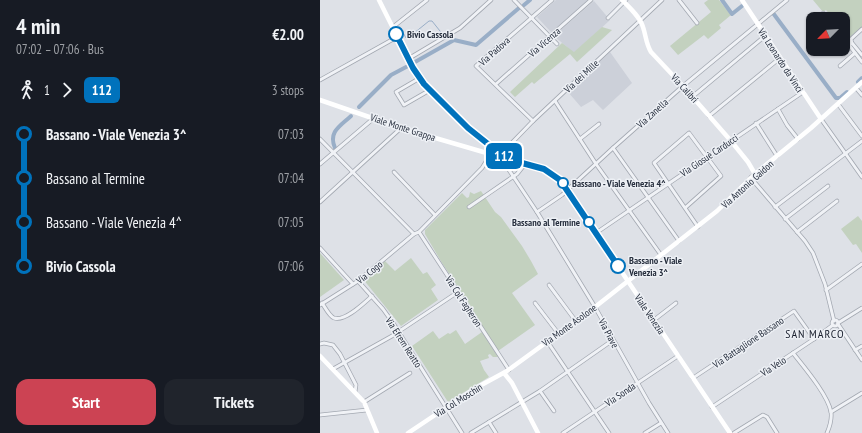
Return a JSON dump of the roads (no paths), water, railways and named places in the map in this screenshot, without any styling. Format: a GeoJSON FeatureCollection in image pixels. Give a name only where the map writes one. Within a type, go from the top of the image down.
{"type":"FeatureCollection","features":[{"type":"Feature","properties":{"kind":"street"},"geometry":{"type":"LineString","coordinates":[[379,0],[408,59],[420,78],[468,128],[502,155]]}},
{"type":"Feature","properties":{"kind":"street"},"geometry":{"type":"LineString","coordinates":[[393,27],[428,0]]}},
{"type":"Feature","properties":{"kind":"street"},"geometry":{"type":"LineString","coordinates":[[408,59],[460,28],[491,0]]}},
{"type":"Feature","properties":{"kind":"street"},"geometry":{"type":"LineString","coordinates":[[514,0],[557,44]]}},
{"type":"Feature","properties":{"kind":"street","name":"Via Padova"},"geometry":{"type":"LineString","coordinates":[[533,121],[476,66],[552,0]]}},
{"type":"Feature","properties":{"kind":"street","name":"Via Vicenza"},"geometry":{"type":"LineString","coordinates":[[496,84],[592,0]]}},
{"type":"Feature","properties":{"kind":"street","name":"Via dei Mille"},"geometry":{"type":"LineString","coordinates":[[502,155],[504,151],[533,121],[662,0]]}},
{"type":"Feature","properties":{"kind":"street"},"geometry":{"type":"LineString","coordinates":[[679,0],[697,23]]}},
{"type":"Feature","properties":{"kind":"street","name":"Via Zanella"},"geometry":{"type":"LineString","coordinates":[[567,190],[683,86],[788,0]]}},
{"type":"Feature","properties":{"kind":"street"},"geometry":{"type":"LineString","coordinates":[[608,18],[624,1]]}},
{"type":"Feature","properties":{"kind":"street","name":"Via Calibri"},"geometry":{"type":"LineString","coordinates":[[624,1],[640,21],[650,50],[731,140],[748,162],[753,175]]}},
{"type":"Feature","properties":{"kind":"street","name":"Via Leonardo da Vinci"},"geometry":{"type":"LineString","coordinates":[[744,1],[821,119]]}},
{"type":"Feature","properties":{"kind":"street"},"geometry":{"type":"LineString","coordinates":[[850,42],[862,29]]}},
{"type":"Feature","properties":{"kind":"street"},"geometry":{"type":"LineString","coordinates":[[692,97],[766,36]]}},
{"type":"Feature","properties":{"kind":"street"},"geometry":{"type":"LineString","coordinates":[[320,80],[397,38]]}},
{"type":"Feature","properties":{"kind":"street"},"geometry":{"type":"LineString","coordinates":[[850,42],[855,53],[862,62]]}},
{"type":"Feature","properties":{"kind":"street"},"geometry":{"type":"LineString","coordinates":[[850,42],[862,55]]}},
{"type":"Feature","properties":{"kind":"street"},"geometry":{"type":"LineString","coordinates":[[840,66],[855,53]]}},
{"type":"Feature","properties":{"kind":"street"},"geometry":{"type":"LineString","coordinates":[[709,116],[780,58]]}},
{"type":"Feature","properties":{"kind":"street"},"geometry":{"type":"LineString","coordinates":[[420,78],[396,92],[404,105],[430,90]]}},
{"type":"Feature","properties":{"kind":"street","name":"Via Antonio Gaidon"},"geometry":{"type":"LineString","coordinates":[[628,280],[698,227],[731,198],[753,175],[798,139],[862,82]]}},
{"type":"Feature","properties":{"kind":"street"},"geometry":{"type":"LineString","coordinates":[[856,88],[862,96]]}},
{"type":"Feature","properties":{"kind":"street","name":"Via Giosuè Carducci"},"geometry":{"type":"LineString","coordinates":[[596,233],[803,92]]}},
{"type":"Feature","properties":{"kind":"street","name":"Viale Monte Grappa"},"geometry":{"type":"LineString","coordinates":[[320,100],[401,128],[497,156],[502,155]]}},
{"type":"Feature","properties":{"kind":"street"},"geometry":{"type":"LineString","coordinates":[[555,101],[596,164],[660,255]]}},
{"type":"Feature","properties":{"kind":"street"},"geometry":{"type":"LineString","coordinates":[[838,104],[862,136]]}},
{"type":"Feature","properties":{"kind":"street"},"geometry":{"type":"LineString","coordinates":[[778,109],[787,125],[798,139]]}},
{"type":"Feature","properties":{"kind":"street"},"geometry":{"type":"LineString","coordinates":[[320,164],[374,118]]}},
{"type":"Feature","properties":{"kind":"street"},"geometry":{"type":"LineString","coordinates":[[821,119],[862,177]]}},
{"type":"Feature","properties":{"kind":"street"},"geometry":{"type":"LineString","coordinates":[[756,123],[777,156]]}},
{"type":"Feature","properties":{"kind":"street"},"geometry":{"type":"LineString","coordinates":[[580,139],[599,124]]}},
{"type":"Feature","properties":{"kind":"street"},"geometry":{"type":"LineString","coordinates":[[320,202],[401,128]]}},
{"type":"Feature","properties":{"kind":"street"},"geometry":{"type":"LineString","coordinates":[[685,208],[721,176],[689,133],[654,163],[698,227]]}},
{"type":"Feature","properties":{"kind":"street"},"geometry":{"type":"LineString","coordinates":[[320,139],[414,234]]}},
{"type":"Feature","properties":{"kind":"street"},"geometry":{"type":"LineString","coordinates":[[419,232],[482,168],[487,160],[485,141]]}},
{"type":"Feature","properties":{"kind":"street"},"geometry":{"type":"LineString","coordinates":[[775,207],[862,141]]}},
{"type":"Feature","properties":{"kind":"street"},"geometry":{"type":"LineString","coordinates":[[613,148],[679,241]]}},
{"type":"Feature","properties":{"kind":"street","name":"Viale Venezia"},"geometry":{"type":"LineString","coordinates":[[502,155],[511,160],[536,166],[560,180],[730,433]]}},
{"type":"Feature","properties":{"kind":"street","name":"Via Piave"},"geometry":{"type":"LineString","coordinates":[[502,155],[507,167],[537,212],[595,307],[649,403],[668,433]]}},
{"type":"Feature","properties":{"kind":"street"},"geometry":{"type":"LineString","coordinates":[[507,167],[507,164],[511,160]]}},
{"type":"Feature","properties":{"kind":"street"},"geometry":{"type":"LineString","coordinates":[[469,207],[520,171],[525,164]]}},
{"type":"Feature","properties":{"kind":"street"},"geometry":{"type":"LineString","coordinates":[[394,172],[435,215]]}},
{"type":"Feature","properties":{"kind":"street"},"geometry":{"type":"LineString","coordinates":[[753,175],[775,207],[813,253],[826,290],[833,323],[836,320],[862,360]]}},
{"type":"Feature","properties":{"kind":"street"},"geometry":{"type":"LineString","coordinates":[[785,219],[828,186]]}},
{"type":"Feature","properties":{"kind":"street"},"geometry":{"type":"LineString","coordinates":[[537,212],[567,190]]}},
{"type":"Feature","properties":{"kind":"street"},"geometry":{"type":"LineString","coordinates":[[796,232],[837,201]]}},
{"type":"Feature","properties":{"kind":"street","name":"Via Cogo"},"geometry":{"type":"LineString","coordinates":[[321,304],[358,281],[414,234],[419,232]]}},
{"type":"Feature","properties":{"kind":"street","name":"Via Col Fagheron"},"geometry":{"type":"LineString","coordinates":[[419,232],[509,370]]}},
{"type":"Feature","properties":{"kind":"street"},"geometry":{"type":"LineString","coordinates":[[320,248],[353,284]]}},
{"type":"Feature","properties":{"kind":"street"},"geometry":{"type":"LineString","coordinates":[[826,290],[862,264]]}},
{"type":"Feature","properties":{"kind":"street","name":"Via Monte Asolone"},"geometry":{"type":"LineString","coordinates":[[509,370],[595,307],[628,280]]}},
{"type":"Feature","properties":{"kind":"street","name":"Via Efrem Reatto"},"geometry":{"type":"LineString","coordinates":[[358,281],[372,296],[398,332],[462,433]]}},
{"type":"Feature","properties":{"kind":"street"},"geometry":{"type":"LineString","coordinates":[[549,285],[576,320]]}},
{"type":"Feature","properties":{"kind":"street"},"geometry":{"type":"LineString","coordinates":[[333,369],[398,332],[458,292]]}},
{"type":"Feature","properties":{"kind":"street"},"geometry":{"type":"LineString","coordinates":[[321,304],[334,319],[340,318],[355,310],[372,296]]}},
{"type":"Feature","properties":{"kind":"street"},"geometry":{"type":"LineString","coordinates":[[535,303],[558,333]]}},
{"type":"Feature","properties":{"kind":"street"},"geometry":{"type":"LineString","coordinates":[[654,320],[676,303]]}},
{"type":"Feature","properties":{"kind":"street"},"geometry":{"type":"LineString","coordinates":[[838,324],[862,308]]}},
{"type":"Feature","properties":{"kind":"street","name":"Via Battaglione Bassano"},"geometry":{"type":"LineString","coordinates":[[693,378],[794,311],[814,339]]}},
{"type":"Feature","properties":{"kind":"street","name":"Via Velo"},"geometry":{"type":"LineString","coordinates":[[712,407],[814,339],[833,323]]}},
{"type":"Feature","properties":{"kind":"street"},"geometry":{"type":"LineString","coordinates":[[471,433],[568,373],[613,340]]}},
{"type":"Feature","properties":{"kind":"street"},"geometry":{"type":"LineString","coordinates":[[547,341],[609,433]]}},
{"type":"Feature","properties":{"kind":"street"},"geometry":{"type":"LineString","coordinates":[[320,344],[324,343],[333,345],[345,362],[356,385],[355,392]]}},
{"type":"Feature","properties":{"kind":"street"},"geometry":{"type":"LineString","coordinates":[[855,350],[862,346]]}},
{"type":"Feature","properties":{"kind":"street"},"geometry":{"type":"LineString","coordinates":[[793,353],[822,393],[831,412],[831,422],[827,433]]}},
{"type":"Feature","properties":{"kind":"street"},"geometry":{"type":"LineString","coordinates":[[320,356],[364,402],[377,433]]}},
{"type":"Feature","properties":{"kind":"street","name":"Via Sonda"},"geometry":{"type":"LineString","coordinates":[[563,433],[678,356]]}},
{"type":"Feature","properties":{"kind":"street"},"geometry":{"type":"LineString","coordinates":[[509,370],[512,383],[538,433]]}},
{"type":"Feature","properties":{"kind":"street","name":"Via Col Moschin"},"geometry":{"type":"LineString","coordinates":[[408,433],[445,407],[509,370]]}},
{"type":"Feature","properties":{"kind":"street"},"geometry":{"type":"LineString","coordinates":[[364,402],[410,373]]}},
{"type":"Feature","properties":{"kind":"street"},"geometry":{"type":"LineString","coordinates":[[504,373],[512,383]]}},
{"type":"Feature","properties":{"kind":"street"},"geometry":{"type":"LineString","coordinates":[[540,391],[554,411]]}},
{"type":"Feature","properties":{"kind":"street"},"geometry":{"type":"LineString","coordinates":[[831,412],[862,393]]}},
{"type":"Feature","properties":{"kind":"street"},"geometry":{"type":"LineString","coordinates":[[320,415],[367,410]]}},
{"type":"Feature","properties":{"kind":"street"},"geometry":{"type":"LineString","coordinates":[[734,433],[762,415],[765,416],[777,433]]}},
{"type":"Feature","properties":{"kind":"street"},"geometry":{"type":"LineString","coordinates":[[489,422],[496,433]]}},
{"type":"Feature","properties":{"kind":"street"},"geometry":{"type":"LineString","coordinates":[[645,433],[661,423]]}},
{"type":"Feature","properties":{"kind":"waterway"},"geometry":{"type":"LineString","coordinates":[[524,5],[530,0]]}},
{"type":"Feature","properties":{"kind":"waterway"},"geometry":{"type":"LineString","coordinates":[[722,0],[732,14],[742,6]]}},
{"type":"Feature","properties":{"kind":"waterway"},"geometry":{"type":"LineString","coordinates":[[415,62],[454,40],[476,45],[519,8]]}},
{"type":"Feature","properties":{"kind":"waterway"},"geometry":{"type":"LineString","coordinates":[[773,13],[836,98],[840,98],[847,92]]}},
{"type":"Feature","properties":{"kind":"waterway"},"geometry":{"type":"LineString","coordinates":[[400,27],[406,38],[408,38],[429,21],[432,21],[444,36]]}},
{"type":"Feature","properties":{"kind":"waterway"},"geometry":{"type":"LineString","coordinates":[[359,107],[391,75],[408,66]]}},
{"type":"Feature","properties":{"kind":"waterway"},"geometry":{"type":"LineString","coordinates":[[858,82],[862,78]]}},
{"type":"Feature","properties":{"kind":"waterway"},"geometry":{"type":"LineString","coordinates":[[335,148],[333,142],[334,133],[339,126],[351,116]]}},
{"type":"Feature","properties":{"kind":"place","name":"Bivio Cassola"},"geometry":{"type":"Point","coordinates":[396,34]}},
{"type":"Feature","properties":{"kind":"place","name":"Bassano - Viale Venezia 4^"},"geometry":{"type":"Point","coordinates":[563,183]}},
{"type":"Feature","properties":{"kind":"place","name":"Bassano al Termine"},"geometry":{"type":"Point","coordinates":[589,222]}},
{"type":"Feature","properties":{"kind":"place","name":"Bassano - Viale Venezia 3^"},"geometry":{"type":"Point","coordinates":[618,266]}},
{"type":"Feature","properties":{"kind":"district","name":"SAN MARCO"},"geometry":{"type":"Point","coordinates":[815,334]}}]}
